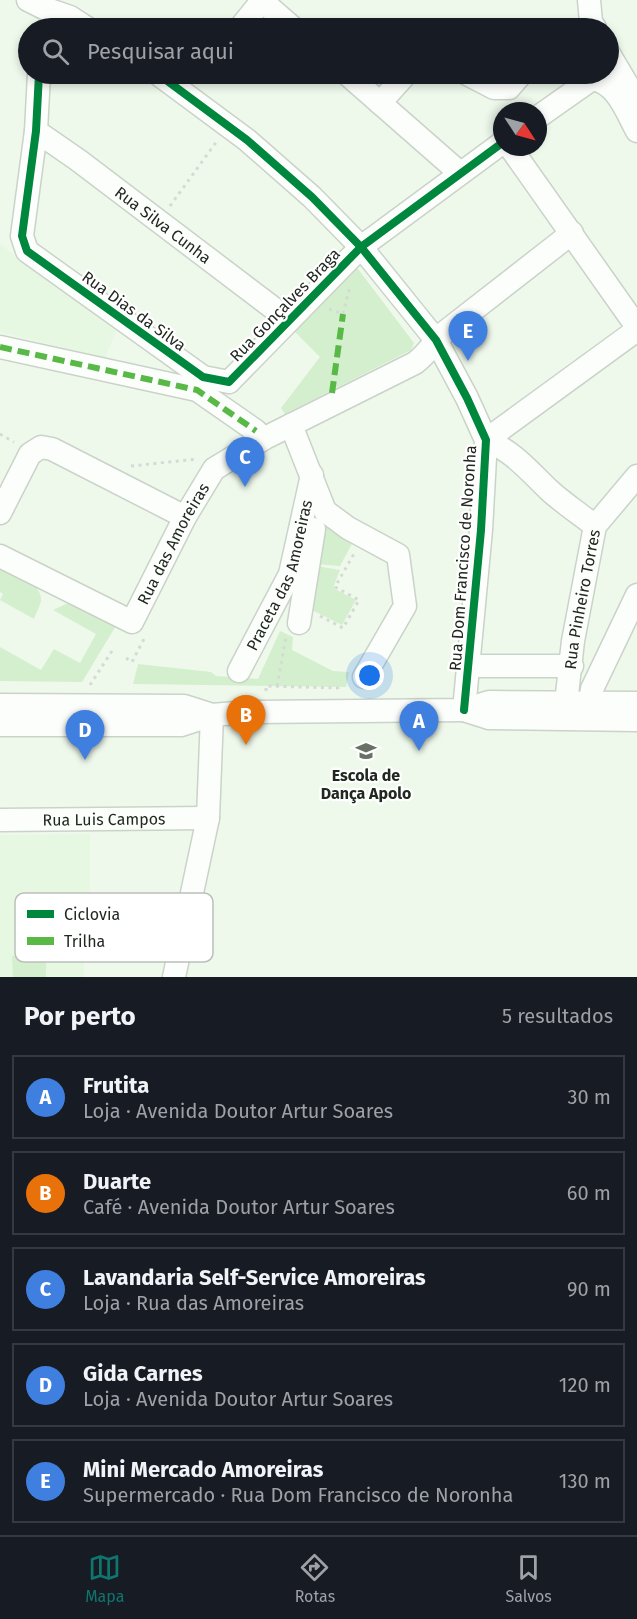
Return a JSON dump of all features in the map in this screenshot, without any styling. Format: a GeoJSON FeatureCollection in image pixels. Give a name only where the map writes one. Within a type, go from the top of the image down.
{"type":"FeatureCollection","features":[{"type":"Feature","properties":{"kind":"street"},"geometry":{"type":"LineString","coordinates":[[589,0],[591,18]]}},
{"type":"Feature","properties":{"kind":"street"},"geometry":{"type":"LineString","coordinates":[[248,18],[261,1],[281,18]]}},
{"type":"Feature","properties":{"kind":"street"},"geometry":{"type":"LineString","coordinates":[[38,12],[72,18]]}},
{"type":"Feature","properties":{"kind":"street"},"geometry":{"type":"LineString","coordinates":[[619,70],[637,101]]}},
{"type":"Feature","properties":{"kind":"street"},"geometry":{"type":"LineString","coordinates":[[36,131],[38,84]]}},
{"type":"Feature","properties":{"kind":"street","name":"Rua Dom Francisco de Noronha"},"geometry":{"type":"LineString","coordinates":[[172,84],[248,140],[312,197],[361,247],[436,340],[486,440],[481,530],[464,710]]}},
{"type":"Feature","properties":{"kind":"street"},"geometry":{"type":"LineString","coordinates":[[358,84],[460,173]]}},
{"type":"Feature","properties":{"kind":"street"},"geometry":{"type":"LineString","coordinates":[[380,103],[397,84]]}},
{"type":"Feature","properties":{"kind":"street"},"geometry":{"type":"LineString","coordinates":[[486,84],[494,88],[509,88],[512,84]]}},
{"type":"Feature","properties":{"kind":"street"},"geometry":{"type":"LineString","coordinates":[[547,111],[585,84]]}},
{"type":"Feature","properties":{"kind":"street"},"geometry":{"type":"LineString","coordinates":[[606,84],[612,88],[637,131]]}},
{"type":"Feature","properties":{"kind":"street","name":"Rua Silva Cunha"},"geometry":{"type":"LineString","coordinates":[[36,131],[78,160],[288,320]]}},
{"type":"Feature","properties":{"kind":"street","name":"Rua Dias da Silva"},"geometry":{"type":"LineString","coordinates":[[36,131],[22,237],[27,251],[203,377],[229,382]]}},
{"type":"Feature","properties":{"kind":"street","name":"Rua Gonçalves Braga"},"geometry":{"type":"LineString","coordinates":[[229,382],[361,247],[493,149]]}},
{"type":"Feature","properties":{"kind":"street"},"geometry":{"type":"LineString","coordinates":[[486,440],[637,328],[516,156]]}},
{"type":"Feature","properties":{"kind":"street","name":"Rua das Amoreiras"},"geometry":{"type":"LineString","coordinates":[[0,556],[132,622],[185,517],[214,469],[291,425],[415,363],[427,354],[436,340],[572,233]]}},
{"type":"Feature","properties":{"kind":"street"},"geometry":{"type":"LineString","coordinates":[[0,347],[197,390],[256,431]]}},
{"type":"Feature","properties":{"kind":"street","name":"Praceta das Amoreiras"},"geometry":{"type":"LineString","coordinates":[[291,425],[325,510],[348,528],[398,555],[405,606],[364,677]]}},
{"type":"Feature","properties":{"kind":"street"},"geometry":{"type":"LineString","coordinates":[[486,440],[503,447],[551,492],[595,526]]}},
{"type":"Feature","properties":{"kind":"street"},"geometry":{"type":"LineString","coordinates":[[0,513],[30,454],[41,447],[52,449],[185,517]]}},
{"type":"Feature","properties":{"kind":"street","name":"Praceta das Amoreiras"},"geometry":{"type":"LineString","coordinates":[[239,671],[290,574],[312,475]]}},
{"type":"Feature","properties":{"kind":"street","name":"Rua Pinheiro Torres"},"geometry":{"type":"LineString","coordinates":[[566,703],[572,666],[573,641],[595,526],[637,476]]}},
{"type":"Feature","properties":{"kind":"street"},"geometry":{"type":"LineString","coordinates":[[299,622],[316,517],[325,510]]}},
{"type":"Feature","properties":{"kind":"street"},"geometry":{"type":"LineString","coordinates":[[590,703],[592,689],[637,595]]}},
{"type":"Feature","properties":{"kind":"street"},"geometry":{"type":"LineString","coordinates":[[468,666],[572,666]]}},
{"type":"Feature","properties":{"kind":"street"},"geometry":{"type":"LineString","coordinates":[[0,725],[181,725],[212,715],[248,712],[464,710],[489,702],[637,704]]}},
{"type":"Feature","properties":{"kind":"street"},"geometry":{"type":"LineString","coordinates":[[0,705],[184,706],[212,715]]}},
{"type":"Feature","properties":{"kind":"street"},"geometry":{"type":"LineString","coordinates":[[464,710],[489,718],[637,720]]}},
{"type":"Feature","properties":{"kind":"street"},"geometry":{"type":"LineString","coordinates":[[192,893],[208,818],[212,715]]}},
{"type":"Feature","properties":{"kind":"street","name":"Rua Luis Campos"},"geometry":{"type":"LineString","coordinates":[[0,820],[208,818]]}},
{"type":"Feature","properties":{"kind":"street"},"geometry":{"type":"LineString","coordinates":[[174,977],[177,962]]}},
{"type":"Feature","properties":{"kind":"path"},"geometry":{"type":"LineString","coordinates":[[159,221],[217,141]]}},
{"type":"Feature","properties":{"kind":"path"},"geometry":{"type":"LineString","coordinates":[[0,434],[22,447]]}},
{"type":"Feature","properties":{"kind":"path"},"geometry":{"type":"LineString","coordinates":[[131,465],[206,458]]}},
{"type":"Feature","properties":{"kind":"path"},"geometry":{"type":"LineString","coordinates":[[277,686],[287,634],[311,611],[343,628],[359,600],[335,587],[355,552]]}},
{"type":"Feature","properties":{"kind":"path"},"geometry":{"type":"LineString","coordinates":[[90,685],[112,651]]}},
{"type":"Feature","properties":{"kind":"path"},"geometry":{"type":"LineString","coordinates":[[126,658],[132,662]]}},
{"type":"Feature","properties":{"kind":"path"},"geometry":{"type":"LineString","coordinates":[[266,691],[266,686],[277,686],[338,688],[338,692]]}},
{"type":"Feature","properties":{"kind":"shaded area"},"geometry":{"type":"Polygon","coordinates":[[[0,244],[45,279],[118,326],[105,358],[0,332],[0,244]]]}},
{"type":"Feature","properties":{"kind":"shaded area"},"geometry":{"type":"Polygon","coordinates":[[[355,265],[414,343],[411,350],[285,414],[281,408],[320,357],[291,328],[355,265]]]}},
{"type":"Feature","properties":{"kind":"shaded area"},"geometry":{"type":"Polygon","coordinates":[[[322,521],[354,540],[340,566],[314,564],[322,521]]]}},
{"type":"Feature","properties":{"kind":"shaded area"},"geometry":{"type":"Polygon","coordinates":[[[0,564],[26,578],[37,588],[41,601],[34,619],[0,600],[3,594],[0,592],[0,564]]]}},
{"type":"Feature","properties":{"kind":"shaded area"},"geometry":{"type":"Polygon","coordinates":[[[311,565],[340,570],[333,588],[356,600],[342,625],[308,608],[311,565]]]}},
{"type":"Feature","properties":{"kind":"shaded area"},"geometry":{"type":"Polygon","coordinates":[[[79,603],[117,624],[82,682],[0,681],[0,647],[41,670],[54,649],[80,663],[96,634],[53,610],[66,604],[79,603]]]}},
{"type":"Feature","properties":{"kind":"shaded area"},"geometry":{"type":"Polygon","coordinates":[[[280,631],[293,637],[292,650],[333,671],[349,672],[346,687],[133,684],[138,664],[211,672],[216,676],[258,679],[280,631]]]}},
{"type":"Feature","properties":{"kind":"shaded area"},"geometry":{"type":"Polygon","coordinates":[[[90,834],[90,893],[15,893],[15,962],[84,962],[84,977],[0,977],[0,835],[90,834]]]}},
{"type":"Feature","properties":{"kind":"shaded area"},"geometry":{"type":"Polygon","coordinates":[[[12,956],[15,956],[15,962],[46,962],[46,977],[13,977],[12,956]]]}},
{"type":"Feature","properties":{"kind":"marked path"},"geometry":{"type":"LineString","coordinates":[[332,393],[343,314]]}},
{"type":"Feature","properties":{"kind":"marked path"},"geometry":{"type":"LineString","coordinates":[[0,347],[197,390],[256,431]]}},
{"type":"Feature","properties":{"kind":"cycle path"},"geometry":{"type":"LineString","coordinates":[[38,84],[36,131],[22,236],[27,251],[203,377],[229,382],[361,247],[493,150]]}},
{"type":"Feature","properties":{"kind":"cycle path"},"geometry":{"type":"LineString","coordinates":[[171,84],[247,140],[312,197],[361,247],[436,340],[467,398],[486,440],[481,530],[464,710]]}},
{"type":"Feature","properties":{"kind":"place","name":"Mini Mercado Amoreiras"},"geometry":{"type":"Point","coordinates":[468,361]}},
{"type":"Feature","properties":{"kind":"place","name":"Lavandaria Self-Service Amoreiras"},"geometry":{"type":"Point","coordinates":[245,487]}},
{"type":"Feature","properties":{"kind":"place","name":"Duarte"},"geometry":{"type":"Point","coordinates":[246,745]}},
{"type":"Feature","properties":{"kind":"place","name":"Escola de Dança Apolo"},"geometry":{"type":"Point","coordinates":[366,751]}},
{"type":"Feature","properties":{"kind":"place","name":"Frutita"},"geometry":{"type":"Point","coordinates":[419,751]}},
{"type":"Feature","properties":{"kind":"place","name":"Gida Carnes"},"geometry":{"type":"Point","coordinates":[85,760]}}]}
